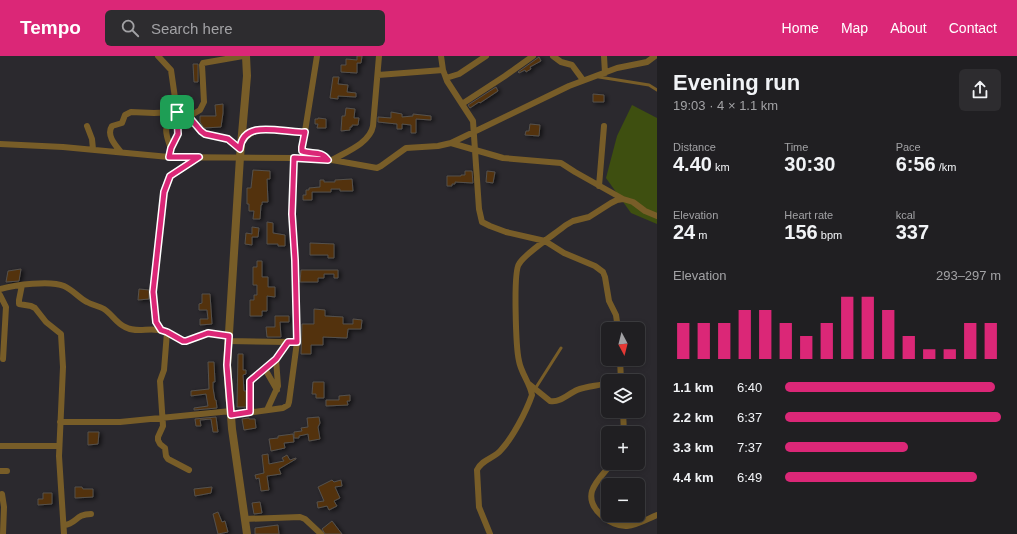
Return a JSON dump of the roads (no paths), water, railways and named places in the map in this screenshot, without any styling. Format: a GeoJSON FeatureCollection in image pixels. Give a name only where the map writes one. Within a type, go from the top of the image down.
{"type":"FeatureCollection","features":[{"type":"Feature","properties":{"kind":"street"},"geometry":{"type":"LineString","coordinates":[[158,56],[171,70],[177,115],[178,134],[171,148],[169,157]]}},
{"type":"Feature","properties":{"kind":"street"},"geometry":{"type":"LineString","coordinates":[[317,56],[302,151],[322,154],[330,160]]}},
{"type":"Feature","properties":{"kind":"street"},"geometry":{"type":"LineString","coordinates":[[330,160],[364,141],[371,134],[379,56]]}},
{"type":"Feature","properties":{"kind":"street"},"geometry":{"type":"LineString","coordinates":[[440,56],[446,78],[473,121],[475,133],[478,201],[482,222],[506,232],[546,241],[564,253],[595,266],[603,272],[605,277],[608,300],[616,315],[617,322]]}},
{"type":"Feature","properties":{"kind":"street"},"geometry":{"type":"LineString","coordinates":[[446,78],[459,74],[486,56]]}},
{"type":"Feature","properties":{"kind":"street"},"geometry":{"type":"LineString","coordinates":[[462,104],[514,71],[533,56]]}},
{"type":"Feature","properties":{"kind":"street"},"geometry":{"type":"LineString","coordinates":[[553,56],[561,62],[572,65],[583,80]]}},
{"type":"Feature","properties":{"kind":"street"},"geometry":{"type":"LineString","coordinates":[[604,56],[605,73]]}},
{"type":"Feature","properties":{"kind":"street"},"geometry":{"type":"LineString","coordinates":[[0,144],[29,144],[169,157],[199,157],[240,149],[294,158],[330,160],[377,168],[406,148],[438,146],[451,143],[475,133],[544,97],[583,80],[617,68],[647,62],[655,56]]}},
{"type":"Feature","properties":{"kind":"street"},"geometry":{"type":"LineString","coordinates":[[188,117],[200,110],[204,102],[203,63],[246,57],[227,365],[231,413],[247,534]]}},
{"type":"Feature","properties":{"kind":"street"},"geometry":{"type":"LineString","coordinates":[[378,75],[443,70]]}},
{"type":"Feature","properties":{"kind":"street"},"geometry":{"type":"LineString","coordinates":[[121,152],[112,140],[110,129],[112,126],[122,123],[125,115],[128,113],[136,112],[188,117],[205,134],[228,139],[240,149]]}},
{"type":"Feature","properties":{"kind":"street"},"geometry":{"type":"LineString","coordinates":[[171,148],[166,127],[177,115]]}},
{"type":"Feature","properties":{"kind":"street"},"geometry":{"type":"LineString","coordinates":[[87,126],[92,139],[93,150]]}},
{"type":"Feature","properties":{"kind":"street"},"geometry":{"type":"LineString","coordinates":[[600,186],[604,126]]}},
{"type":"Feature","properties":{"kind":"street"},"geometry":{"type":"LineString","coordinates":[[240,149],[251,132],[258,130],[272,129],[305,132]]}},
{"type":"Feature","properties":{"kind":"street"},"geometry":{"type":"LineString","coordinates":[[451,143],[503,158],[561,163],[623,199],[633,202],[645,211],[657,216]]}},
{"type":"Feature","properties":{"kind":"street"},"geometry":{"type":"LineString","coordinates":[[199,157],[170,176],[164,192],[153,292],[156,322],[164,331],[183,341],[208,333],[229,338],[297,342]]}},
{"type":"Feature","properties":{"kind":"street"},"geometry":{"type":"LineString","coordinates":[[60,422],[112,422],[250,412],[283,408],[288,405],[297,342],[295,260],[292,214],[294,158]]}},
{"type":"Feature","properties":{"kind":"street"},"geometry":{"type":"LineString","coordinates":[[490,534],[479,507],[477,470],[478,467],[489,458],[501,451],[510,439],[532,395],[519,360],[517,324],[518,265],[524,258],[568,224],[589,217],[611,202],[623,199]]}},
{"type":"Feature","properties":{"kind":"street"},"geometry":{"type":"LineString","coordinates":[[0,289],[22,285],[52,284],[64,286],[87,302],[103,308],[122,326],[137,331],[164,331]]}},
{"type":"Feature","properties":{"kind":"street"},"geometry":{"type":"LineString","coordinates":[[22,285],[18,300],[19,304],[35,308],[46,322],[58,330],[61,334],[63,367],[59,446],[64,534]]}},
{"type":"Feature","properties":{"kind":"street"},"geometry":{"type":"LineString","coordinates":[[0,295],[6,304],[7,313],[3,359]]}},
{"type":"Feature","properties":{"kind":"street"},"geometry":{"type":"LineString","coordinates":[[164,331],[164,370],[160,381],[163,426],[158,436],[158,442],[165,448],[168,459],[189,470]]}},
{"type":"Feature","properties":{"kind":"street"},"geometry":{"type":"LineString","coordinates":[[250,412],[250,381],[276,359],[288,342]]}},
{"type":"Feature","properties":{"kind":"street"},"geometry":{"type":"LineString","coordinates":[[267,410],[277,390],[278,382],[276,359]]}},
{"type":"Feature","properties":{"kind":"street"},"geometry":{"type":"LineString","coordinates":[[265,369],[277,390]]}},
{"type":"Feature","properties":{"kind":"street"},"geometry":{"type":"LineString","coordinates":[[527,382],[550,401],[556,402],[579,390],[601,385]]}},
{"type":"Feature","properties":{"kind":"street"},"geometry":{"type":"LineString","coordinates":[[0,446],[59,446]]}},
{"type":"Feature","properties":{"kind":"street"},"geometry":{"type":"LineString","coordinates":[[607,470],[592,491],[591,497],[594,508],[599,513],[610,521],[621,526],[635,525],[657,515]]}},
{"type":"Feature","properties":{"kind":"street"},"geometry":{"type":"LineString","coordinates":[[2,494],[4,507],[3,534]]}},
{"type":"Feature","properties":{"kind":"street"},"geometry":{"type":"LineString","coordinates":[[64,525],[71,524],[81,515],[91,514]]}},
{"type":"Feature","properties":{"kind":"street"},"geometry":{"type":"LineString","coordinates":[[244,519],[300,517],[305,519],[319,533]]}},
{"type":"Feature","properties":{"kind":"lane"},"geometry":{"type":"LineString","coordinates":[[595,76],[649,85],[657,90]]}},
{"type":"Feature","properties":{"kind":"lane"},"geometry":{"type":"LineString","coordinates":[[536,389],[561,348]]}}]}
